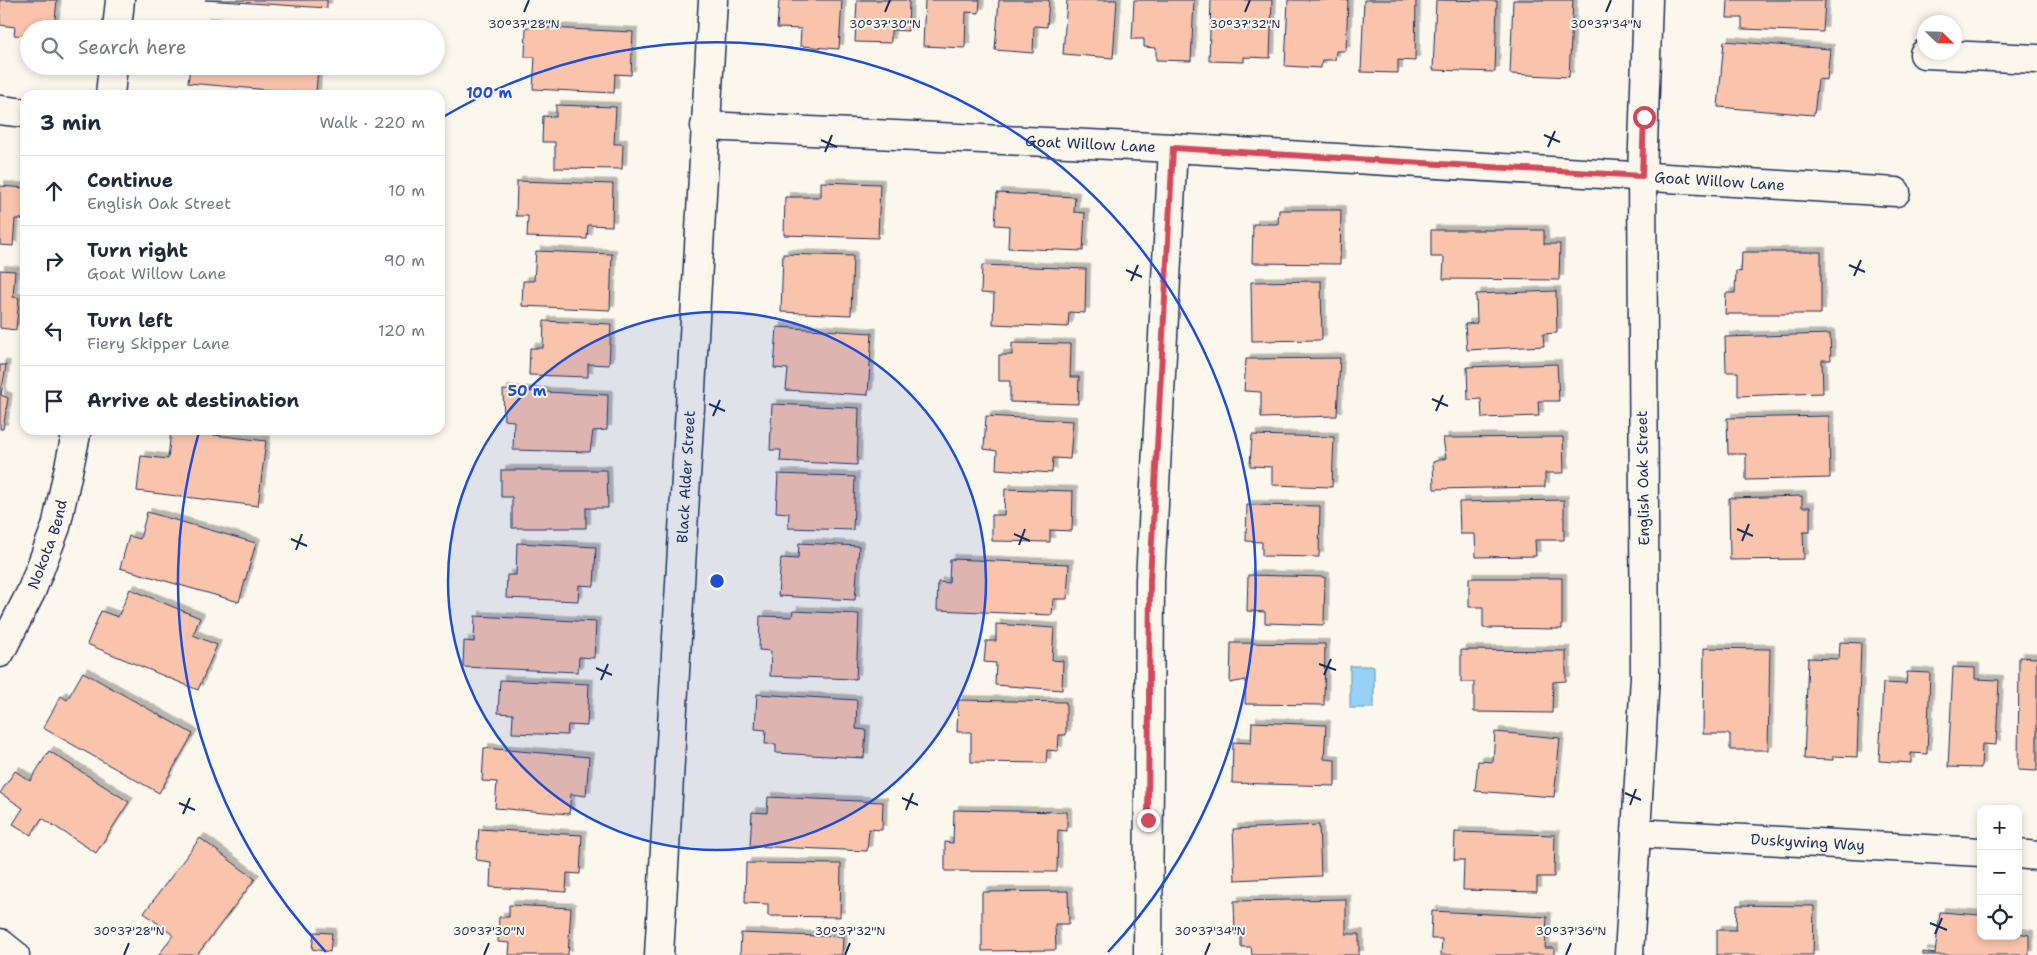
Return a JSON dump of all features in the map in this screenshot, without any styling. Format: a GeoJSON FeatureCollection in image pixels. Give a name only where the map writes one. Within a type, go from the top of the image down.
{"type":"FeatureCollection","features":[{"type":"Feature","properties":{"kind":"street"},"geometry":{"type":"LineString","coordinates":[[118,20],[120,0]]}},
{"type":"Feature","properties":{"kind":"street","name":"Black Alder Street"},"geometry":{"type":"LineString","coordinates":[[659,955],[713,0]]}},
{"type":"Feature","properties":{"kind":"street","name":"English Oak Street"},"geometry":{"type":"LineString","coordinates":[[1629,955],[1645,676],[1642,176],[1648,0]]}},
{"type":"Feature","properties":{"kind":"street"},"geometry":{"type":"LineString","coordinates":[[1962,56],[2037,59]]}},
{"type":"Feature","properties":{"kind":"street"},"geometry":{"type":"LineString","coordinates":[[111,90],[112,75]]}},
{"type":"Feature","properties":{"kind":"street"},"geometry":{"type":"LineString","coordinates":[[0,110],[20,112]]}},
{"type":"Feature","properties":{"kind":"street","name":"Goat Willow Lane"},"geometry":{"type":"LineString","coordinates":[[705,126],[1173,148],[1896,192]]}},
{"type":"Feature","properties":{"kind":"street"},"geometry":{"type":"LineString","coordinates":[[1148,955],[1150,580],[1173,148]]}},
{"type":"Feature","properties":{"kind":"street","name":"Nokota Bend"},"geometry":{"type":"LineString","coordinates":[[0,653],[31,592],[56,527],[76,435]]}},
{"type":"Feature","properties":{"kind":"street","name":"Duskywing Way"},"geometry":{"type":"LineString","coordinates":[[1636,832],[1977,852]]}},
{"type":"Feature","properties":{"kind":"street"},"geometry":{"type":"LineString","coordinates":[[2022,854],[2037,856]]}},
{"type":"Feature","properties":{"kind":"street"},"geometry":{"type":"LineString","coordinates":[[0,943],[15,955]]}},
{"type":"Feature","properties":{"kind":"water"},"geometry":{"type":"Polygon","coordinates":[[[1350,666],[1374,666],[1374,708],[1350,708],[1350,666]]]}},
{"type":"Feature","properties":{"kind":"building"},"geometry":{"type":"Polygon","coordinates":[[[0,0],[57,0],[55,20],[20,20],[20,35],[14,35],[15,27],[0,25],[0,0]]]}},
{"type":"Feature","properties":{"kind":"building"},"geometry":{"type":"Polygon","coordinates":[[[205,0],[327,0],[327,8],[205,0]]]}},
{"type":"Feature","properties":{"kind":"building"},"geometry":{"type":"Polygon","coordinates":[[[779,0],[842,0],[839,49],[800,46],[801,29],[777,28],[779,0]]]}},
{"type":"Feature","properties":{"kind":"building"},"geometry":{"type":"Polygon","coordinates":[[[857,0],[909,0],[908,31],[891,30],[891,43],[855,42],[857,0]]]}},
{"type":"Feature","properties":{"kind":"building"},"geometry":{"type":"Polygon","coordinates":[[[925,0],[980,0],[979,13],[966,12],[965,48],[923,46],[925,0]]]}},
{"type":"Feature","properties":{"kind":"building"},"geometry":{"type":"Polygon","coordinates":[[[999,0],[1049,0],[1047,27],[1034,26],[1033,53],[995,50],[999,0]]]}},
{"type":"Feature","properties":{"kind":"building"},"geometry":{"type":"Polygon","coordinates":[[[1067,0],[1117,0],[1113,58],[1063,54],[1067,0]]]}},
{"type":"Feature","properties":{"kind":"building"},"geometry":{"type":"Polygon","coordinates":[[[1134,0],[1194,0],[1191,61],[1156,60],[1156,48],[1144,47],[1144,39],[1132,39],[1134,0]]]}},
{"type":"Feature","properties":{"kind":"building"},"geometry":{"type":"Polygon","coordinates":[[[1211,0],[1272,0],[1270,58],[1244,57],[1244,62],[1209,61],[1211,0]]]}},
{"type":"Feature","properties":{"kind":"building"},"geometry":{"type":"Polygon","coordinates":[[[1288,0],[1348,0],[1346,51],[1336,51],[1335,60],[1322,60],[1321,68],[1285,66],[1288,0]]]}},
{"type":"Feature","properties":{"kind":"building"},"geometry":{"type":"Polygon","coordinates":[[[1364,0],[1416,0],[1415,61],[1398,60],[1398,73],[1361,72],[1364,0]]]}},
{"type":"Feature","properties":{"kind":"building"},"geometry":{"type":"Polygon","coordinates":[[[1436,0],[1497,1],[1495,72],[1433,70],[1436,0]]]}},
{"type":"Feature","properties":{"kind":"building"},"geometry":{"type":"Polygon","coordinates":[[[1513,0],[1573,0],[1569,77],[1510,74],[1513,0]]]}},
{"type":"Feature","properties":{"kind":"building"},"geometry":{"type":"Polygon","coordinates":[[[1728,0],[1825,0],[1823,32],[1742,29],[1742,18],[1727,18],[1728,0]]]}},
{"type":"Feature","properties":{"kind":"building"},"geometry":{"type":"Polygon","coordinates":[[[526,27],[633,32],[631,75],[615,74],[614,93],[533,89],[535,57],[525,57],[526,27]]]}},
{"type":"Feature","properties":{"kind":"building"},"geometry":{"type":"Polygon","coordinates":[[[1724,41],[1830,49],[1827,80],[1818,79],[1814,115],[1718,107],[1724,41]]]}},
{"type":"Feature","properties":{"kind":"building"},"geometry":{"type":"Polygon","coordinates":[[[189,75],[317,75],[316,90],[269,90],[188,83],[189,75]]]}},
{"type":"Feature","properties":{"kind":"building"},"geometry":{"type":"Polygon","coordinates":[[[556,105],[616,107],[614,144],[623,144],[622,169],[555,168],[555,142],[542,142],[543,116],[556,117],[556,105]]]}},
{"type":"Feature","properties":{"kind":"building"},"geometry":{"type":"Polygon","coordinates":[[[517,181],[613,184],[612,226],[588,225],[587,239],[527,237],[528,216],[516,216],[517,181]]]}},
{"type":"Feature","properties":{"kind":"building"},"geometry":{"type":"Polygon","coordinates":[[[821,182],[880,184],[878,238],[784,235],[785,197],[821,197],[821,182]]]}},
{"type":"Feature","properties":{"kind":"building"},"geometry":{"type":"Polygon","coordinates":[[[0,186],[20,188],[20,219],[15,219],[13,246],[0,245],[0,186]]]}},
{"type":"Feature","properties":{"kind":"building"},"geometry":{"type":"Polygon","coordinates":[[[997,193],[1075,197],[1074,212],[1085,213],[1083,251],[1008,248],[1009,226],[995,225],[997,193]]]}},
{"type":"Feature","properties":{"kind":"building"},"geometry":{"type":"Polygon","coordinates":[[[1279,210],[1341,210],[1340,264],[1252,263],[1253,224],[1278,224],[1279,210]]]}},
{"type":"Feature","properties":{"kind":"building"},"geometry":{"type":"Polygon","coordinates":[[[1431,230],[1544,230],[1544,244],[1560,244],[1559,280],[1443,279],[1444,257],[1431,257],[1431,230]]]}},
{"type":"Feature","properties":{"kind":"building"},"geometry":{"type":"Polygon","coordinates":[[[536,251],[612,254],[610,310],[522,306],[523,281],[534,281],[536,251]]]}},
{"type":"Feature","properties":{"kind":"building"},"geometry":{"type":"Polygon","coordinates":[[[1742,252],[1821,252],[1821,314],[1725,314],[1726,293],[1735,293],[1736,271],[1741,272],[1742,252]]]}},
{"type":"Feature","properties":{"kind":"building"},"geometry":{"type":"Polygon","coordinates":[[[783,254],[853,256],[851,315],[781,312],[783,254]]]}},
{"type":"Feature","properties":{"kind":"building"},"geometry":{"type":"Polygon","coordinates":[[[982,265],[1086,269],[1085,313],[1069,312],[1068,327],[993,324],[994,294],[981,293],[982,265]]]}},
{"type":"Feature","properties":{"kind":"building"},"geometry":{"type":"Polygon","coordinates":[[[0,270],[15,271],[13,297],[19,298],[16,330],[0,328],[0,270]]]}},
{"type":"Feature","properties":{"kind":"building"},"geometry":{"type":"Polygon","coordinates":[[[1321,281],[1322,340],[1252,341],[1251,282],[1321,281]]]}},
{"type":"Feature","properties":{"kind":"building"},"geometry":{"type":"Polygon","coordinates":[[[1556,291],[1557,333],[1543,334],[1544,346],[1467,350],[1465,324],[1477,323],[1476,294],[1556,291]]]}},
{"type":"Feature","properties":{"kind":"building"},"geometry":{"type":"Polygon","coordinates":[[[544,321],[611,324],[609,365],[588,364],[588,377],[529,375],[530,348],[543,348],[544,321]]]}},
{"type":"Feature","properties":{"kind":"building"},"geometry":{"type":"Polygon","coordinates":[[[777,327],[872,333],[868,395],[786,390],[788,369],[774,368],[777,327]]]}},
{"type":"Feature","properties":{"kind":"building"},"geometry":{"type":"Polygon","coordinates":[[[1830,334],[1831,360],[1822,360],[1823,393],[1738,396],[1738,372],[1726,372],[1725,337],[1830,334]]]}},
{"type":"Feature","properties":{"kind":"building"},"geometry":{"type":"Polygon","coordinates":[[[1012,343],[1071,344],[1070,377],[1079,377],[1078,404],[1010,402],[1010,381],[999,381],[999,355],[1012,355],[1012,343]]]}},
{"type":"Feature","properties":{"kind":"building"},"geometry":{"type":"Polygon","coordinates":[[[1340,358],[1337,416],[1261,418],[1261,392],[1244,391],[1246,359],[1340,358]]]}},
{"type":"Feature","properties":{"kind":"building"},"geometry":{"type":"Polygon","coordinates":[[[1557,364],[1559,401],[1538,401],[1539,416],[1482,418],[1481,399],[1468,400],[1467,367],[1557,364]]]}},
{"type":"Feature","properties":{"kind":"building"},"geometry":{"type":"Polygon","coordinates":[[[0,365],[6,365],[1,395],[8,398],[3,429],[0,429],[0,365]]]}},
{"type":"Feature","properties":{"kind":"building"},"geometry":{"type":"Polygon","coordinates":[[[503,390],[608,395],[607,430],[593,431],[590,452],[513,450],[514,421],[504,420],[503,390]]]}},
{"type":"Feature","properties":{"kind":"building"},"geometry":{"type":"Polygon","coordinates":[[[772,404],[859,408],[857,465],[780,461],[781,450],[770,450],[772,404]]]}},
{"type":"Feature","properties":{"kind":"building"},"geometry":{"type":"Polygon","coordinates":[[[986,416],[1073,421],[1070,459],[1053,458],[1052,473],[996,469],[997,451],[984,449],[986,416]]]}},
{"type":"Feature","properties":{"kind":"building"},"geometry":{"type":"Polygon","coordinates":[[[1829,416],[1830,478],[1746,480],[1746,454],[1728,454],[1727,418],[1829,416]]]}},
{"type":"Feature","properties":{"kind":"building"},"geometry":{"type":"Polygon","coordinates":[[[170,435],[214,435],[266,441],[258,506],[137,491],[141,456],[168,459],[170,435]]]}},
{"type":"Feature","properties":{"kind":"building"},"geometry":{"type":"Polygon","coordinates":[[[1252,435],[1334,437],[1332,487],[1272,485],[1272,467],[1250,466],[1252,435]]]}},
{"type":"Feature","properties":{"kind":"building"},"geometry":{"type":"Polygon","coordinates":[[[1563,437],[1564,473],[1545,473],[1545,487],[1434,489],[1433,462],[1446,458],[1443,438],[1563,437]]]}},
{"type":"Feature","properties":{"kind":"building"},"geometry":{"type":"Polygon","coordinates":[[[501,470],[607,470],[608,508],[586,508],[586,528],[512,528],[512,497],[501,497],[501,470]]]}},
{"type":"Feature","properties":{"kind":"building"},"geometry":{"type":"Polygon","coordinates":[[[778,474],[855,477],[853,530],[788,528],[789,513],[776,512],[778,474]]]}},
{"type":"Feature","properties":{"kind":"building"},"geometry":{"type":"Polygon","coordinates":[[[1005,489],[1073,491],[1072,531],[1050,530],[1050,542],[992,541],[992,515],[1004,515],[1005,489]]]}},
{"type":"Feature","properties":{"kind":"building"},"geometry":{"type":"Polygon","coordinates":[[[1802,496],[1802,507],[1810,507],[1810,532],[1803,532],[1804,559],[1730,560],[1729,498],[1802,496]]]}},
{"type":"Feature","properties":{"kind":"building"},"geometry":{"type":"Polygon","coordinates":[[[1564,500],[1564,540],[1535,540],[1536,556],[1476,557],[1475,534],[1460,534],[1459,502],[1564,500]]]}},
{"type":"Feature","properties":{"kind":"building"},"geometry":{"type":"Polygon","coordinates":[[[1247,505],[1320,506],[1319,557],[1262,556],[1262,542],[1246,541],[1247,505]]]}},
{"type":"Feature","properties":{"kind":"building"},"geometry":{"type":"Polygon","coordinates":[[[147,512],[256,543],[239,602],[120,568],[129,536],[140,539],[147,512]]]}},
{"type":"Feature","properties":{"kind":"building"},"geometry":{"type":"Polygon","coordinates":[[[517,543],[596,547],[594,586],[579,585],[578,601],[506,598],[507,575],[516,575],[517,543]]]}},
{"type":"Feature","properties":{"kind":"building"},"geometry":{"type":"Polygon","coordinates":[[[799,543],[859,546],[855,600],[778,596],[781,558],[798,559],[799,543]]]}},
{"type":"Feature","properties":{"kind":"building"},"geometry":{"type":"Polygon","coordinates":[[[950,559],[1069,564],[1067,599],[1053,599],[1052,615],[937,610],[938,582],[949,583],[950,559]]]}},
{"type":"Feature","properties":{"kind":"building"},"geometry":{"type":"Polygon","coordinates":[[[1248,575],[1325,577],[1324,625],[1265,623],[1265,612],[1247,611],[1248,575]]]}},
{"type":"Feature","properties":{"kind":"building"},"geometry":{"type":"Polygon","coordinates":[[[1469,578],[1562,578],[1562,629],[1483,628],[1483,607],[1469,607],[1469,578]]]}},
{"type":"Feature","properties":{"kind":"building"},"geometry":{"type":"Polygon","coordinates":[[[130,589],[200,618],[193,635],[217,645],[198,690],[87,644],[101,611],[118,617],[130,589]]]}},
{"type":"Feature","properties":{"kind":"building"},"geometry":{"type":"Polygon","coordinates":[[[793,611],[859,614],[856,679],[770,676],[771,651],[759,650],[760,616],[792,617],[793,611]]]}},
{"type":"Feature","properties":{"kind":"building"},"geometry":{"type":"Polygon","coordinates":[[[475,616],[596,622],[594,658],[579,657],[578,672],[463,667],[464,641],[474,642],[475,616]]]}},
{"type":"Feature","properties":{"kind":"building"},"geometry":{"type":"Polygon","coordinates":[[[996,624],[1054,628],[1052,660],[1063,661],[1062,690],[995,685],[996,663],[984,662],[986,641],[996,641],[996,624]]]}},
{"type":"Feature","properties":{"kind":"building"},"geometry":{"type":"Polygon","coordinates":[[[1840,642],[1861,643],[1857,757],[1833,756],[1833,760],[1804,759],[1808,658],[1839,659],[1840,642]]]}},
{"type":"Feature","properties":{"kind":"building"},"geometry":{"type":"Polygon","coordinates":[[[1231,643],[1325,644],[1324,705],[1245,704],[1246,680],[1230,683],[1231,643]]]}},
{"type":"Feature","properties":{"kind":"building"},"geometry":{"type":"Polygon","coordinates":[[[1704,648],[1770,649],[1768,750],[1730,750],[1730,734],[1703,734],[1704,648]]]}},
{"type":"Feature","properties":{"kind":"building"},"geometry":{"type":"Polygon","coordinates":[[[1461,650],[1566,651],[1566,681],[1553,682],[1552,713],[1474,712],[1474,682],[1461,682],[1461,650]]]}},
{"type":"Feature","properties":{"kind":"building"},"geometry":{"type":"Polygon","coordinates":[[[2019,657],[2037,658],[2037,771],[2018,770],[2019,657]]]}},
{"type":"Feature","properties":{"kind":"building"},"geometry":{"type":"Polygon","coordinates":[[[1953,667],[1975,668],[1975,679],[1999,680],[1996,745],[1982,744],[1981,768],[1948,767],[1953,667]]]}},
{"type":"Feature","properties":{"kind":"building"},"geometry":{"type":"Polygon","coordinates":[[[83,672],[193,734],[159,793],[43,728],[61,696],[67,700],[83,672]]]}},
{"type":"Feature","properties":{"kind":"building"},"geometry":{"type":"Polygon","coordinates":[[[1907,672],[1930,673],[1927,754],[1911,753],[1911,763],[1879,761],[1883,683],[1906,684],[1907,672]]]}},
{"type":"Feature","properties":{"kind":"building"},"geometry":{"type":"Polygon","coordinates":[[[500,680],[589,684],[587,726],[568,725],[567,735],[512,733],[513,714],[498,713],[500,680]]]}},
{"type":"Feature","properties":{"kind":"building"},"geometry":{"type":"Polygon","coordinates":[[[757,694],[857,700],[856,729],[866,730],[864,758],[776,753],[776,744],[765,744],[766,730],[755,729],[757,694]]]}},
{"type":"Feature","properties":{"kind":"building"},"geometry":{"type":"Polygon","coordinates":[[[958,700],[1066,702],[1066,735],[1059,735],[1058,751],[1047,750],[1046,763],[971,762],[971,732],[957,732],[958,700]]]}},
{"type":"Feature","properties":{"kind":"building"},"geometry":{"type":"Polygon","coordinates":[[[1252,722],[1326,725],[1324,759],[1335,760],[1335,786],[1232,783],[1233,742],[1251,743],[1252,722]]]}},
{"type":"Feature","properties":{"kind":"building"},"geometry":{"type":"Polygon","coordinates":[[[1495,732],[1560,738],[1554,797],[1475,791],[1478,761],[1493,762],[1495,732]]]}},
{"type":"Feature","properties":{"kind":"building"},"geometry":{"type":"Polygon","coordinates":[[[484,748],[589,757],[586,796],[571,794],[569,814],[495,808],[497,782],[482,781],[484,748]]]}},
{"type":"Feature","properties":{"kind":"building"},"geometry":{"type":"Polygon","coordinates":[[[49,751],[129,802],[96,853],[42,818],[31,835],[13,824],[23,808],[0,793],[15,771],[30,781],[49,751]]]}},
{"type":"Feature","properties":{"kind":"building"},"geometry":{"type":"Polygon","coordinates":[[[768,797],[883,802],[882,830],[869,829],[867,851],[750,846],[752,812],[767,813],[768,797]]]}},
{"type":"Feature","properties":{"kind":"building"},"geometry":{"type":"Polygon","coordinates":[[[954,810],[1067,812],[1067,831],[1058,830],[1057,872],[945,871],[945,842],[953,843],[954,810]]]}},
{"type":"Feature","properties":{"kind":"building"},"geometry":{"type":"Polygon","coordinates":[[[1319,825],[1321,876],[1235,880],[1233,829],[1319,825]]]}},
{"type":"Feature","properties":{"kind":"building"},"geometry":{"type":"Polygon","coordinates":[[[479,829],[582,835],[580,874],[567,873],[566,892],[490,887],[491,862],[476,860],[479,829]]]}},
{"type":"Feature","properties":{"kind":"building"},"geometry":{"type":"Polygon","coordinates":[[[1455,832],[1555,835],[1554,877],[1537,877],[1537,892],[1463,890],[1464,860],[1454,860],[1455,832]]]}},
{"type":"Feature","properties":{"kind":"building"},"geometry":{"type":"Polygon","coordinates":[[[200,838],[255,879],[197,955],[159,955],[173,935],[144,913],[200,838]]]}},
{"type":"Feature","properties":{"kind":"building"},"geometry":{"type":"Polygon","coordinates":[[[746,863],[841,864],[840,917],[768,916],[768,904],[745,903],[746,863]]]}},
{"type":"Feature","properties":{"kind":"building"},"geometry":{"type":"Polygon","coordinates":[[[1068,891],[1069,924],[1055,924],[1056,950],[982,951],[982,892],[1068,891]]]}},
{"type":"Feature","properties":{"kind":"building"},"geometry":{"type":"Polygon","coordinates":[[[1346,899],[1346,934],[1359,934],[1359,955],[1252,955],[1251,947],[1241,947],[1241,935],[1235,934],[1234,901],[1346,899]]]}},
{"type":"Feature","properties":{"kind":"building"},"geometry":{"type":"Polygon","coordinates":[[[509,905],[571,908],[568,955],[509,955],[510,943],[498,942],[499,917],[509,917],[509,905]]]}},
{"type":"Feature","properties":{"kind":"building"},"geometry":{"type":"Polygon","coordinates":[[[1737,905],[1814,906],[1813,955],[1717,955],[1717,930],[1736,930],[1737,905]]]}},
{"type":"Feature","properties":{"kind":"building"},"geometry":{"type":"Polygon","coordinates":[[[1432,911],[1547,917],[1545,948],[1554,948],[1554,955],[1441,955],[1442,939],[1431,939],[1432,911]]]}},
{"type":"Feature","properties":{"kind":"building"},"geometry":{"type":"Polygon","coordinates":[[[1940,912],[1977,915],[1977,940],[2022,940],[2022,934],[2029,935],[2029,955],[1923,955],[1923,952],[1935,954],[1940,912]]]}},
{"type":"Feature","properties":{"kind":"building"},"geometry":{"type":"Polygon","coordinates":[[[314,932],[332,933],[330,952],[312,949],[314,932]]]}},
{"type":"Feature","properties":{"kind":"building"},"geometry":{"type":"Polygon","coordinates":[[[741,933],[843,937],[842,955],[740,955],[741,933]]]}},
{"type":"Feature","properties":{"kind":"route"},"geometry":{"type":"LineString","coordinates":[[1148,820],[1150,580],[1173,148],[1642,176],[1644,117]]}}]}
